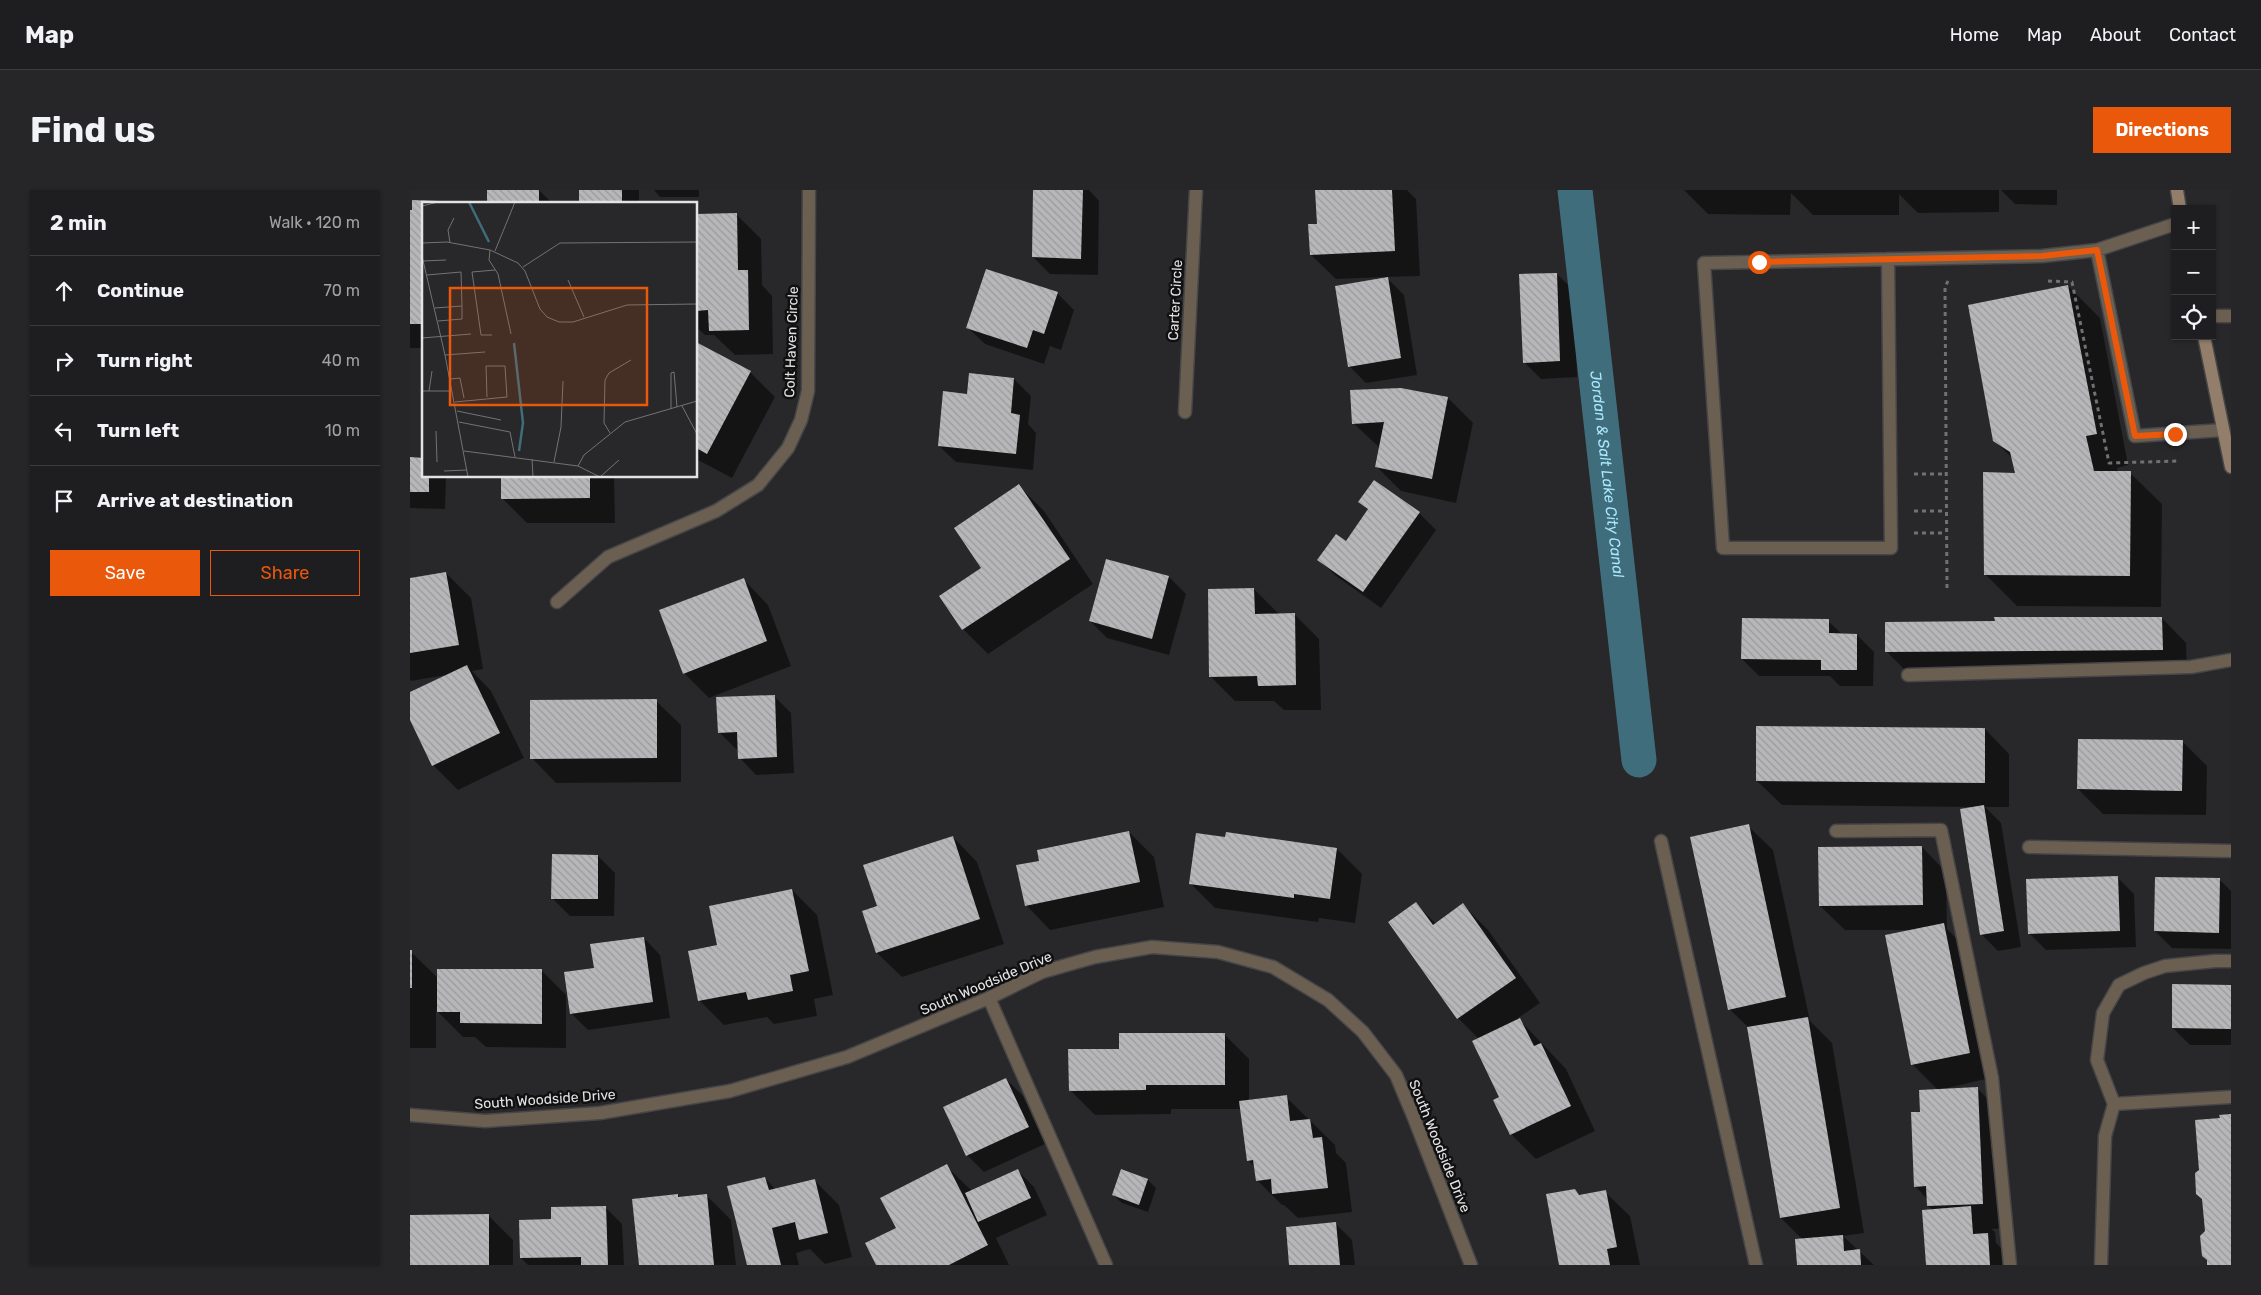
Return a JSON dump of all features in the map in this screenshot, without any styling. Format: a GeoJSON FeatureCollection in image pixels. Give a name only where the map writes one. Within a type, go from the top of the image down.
{"type":"FeatureCollection","features":[{"type":"Feature","properties":{"kind":"main road"},"geometry":{"type":"LineString","coordinates":[[2176,190],[2179,205]]}},
{"type":"Feature","properties":{"kind":"main road"},"geometry":{"type":"LineString","coordinates":[[2205,340],[2231,467]]}},
{"type":"Feature","properties":{"kind":"street","name":"Colt Haven Circle"},"geometry":{"type":"LineString","coordinates":[[557,602],[608,557],[716,511],[758,485],[788,448],[801,420],[808,392],[809,190]]}},
{"type":"Feature","properties":{"kind":"street","name":"Carter Circle"},"geometry":{"type":"LineString","coordinates":[[1185,412],[1196,190]]}},
{"type":"Feature","properties":{"kind":"street"},"geometry":{"type":"LineString","coordinates":[[1888,259],[1891,548],[1723,548],[1704,262],[2042,256],[2097,250],[2171,225]]}},
{"type":"Feature","properties":{"kind":"street"},"geometry":{"type":"LineString","coordinates":[[2097,250],[2135,436],[2223,430]]}},
{"type":"Feature","properties":{"kind":"street"},"geometry":{"type":"LineString","coordinates":[[2216,316],[2231,316]]}},
{"type":"Feature","properties":{"kind":"street"},"geometry":{"type":"LineString","coordinates":[[1908,675],[2191,667],[2231,660]]}},
{"type":"Feature","properties":{"kind":"street"},"geometry":{"type":"LineString","coordinates":[[1836,831],[1941,830],[1992,1078],[2010,1265]]}},
{"type":"Feature","properties":{"kind":"street"},"geometry":{"type":"LineString","coordinates":[[1661,841],[1756,1265]]}},
{"type":"Feature","properties":{"kind":"street"},"geometry":{"type":"LineString","coordinates":[[2029,847],[2231,851]]}},
{"type":"Feature","properties":{"kind":"street","name":"South Woodside Drive"},"geometry":{"type":"LineString","coordinates":[[410,1115],[485,1120],[600,1113],[730,1091],[847,1058],[989,998],[1042,972],[1095,957],[1152,947],[1218,952],[1273,967],[1328,1000],[1363,1032],[1396,1076],[1471,1265]]}},
{"type":"Feature","properties":{"kind":"street"},"geometry":{"type":"LineString","coordinates":[[2101,1265],[2105,1136],[2114,1104],[2097,1060],[2103,1013],[2119,985],[2144,973],[2165,966],[2231,961]]}},
{"type":"Feature","properties":{"kind":"street"},"geometry":{"type":"LineString","coordinates":[[989,998],[1106,1265]]}},
{"type":"Feature","properties":{"kind":"street"},"geometry":{"type":"LineString","coordinates":[[2114,1104],[2231,1097]]}},
{"type":"Feature","properties":{"kind":"path"},"geometry":{"type":"LineString","coordinates":[[1946,588],[1945,287],[1947,281],[1955,278]]}},
{"type":"Feature","properties":{"kind":"path"},"geometry":{"type":"LineString","coordinates":[[2043,281],[2072,282],[2108,463],[2180,461]]}},
{"type":"Feature","properties":{"kind":"path"},"geometry":{"type":"LineString","coordinates":[[1890,474],[1946,474]]}},
{"type":"Feature","properties":{"kind":"path"},"geometry":{"type":"LineString","coordinates":[[1890,511],[1946,511]]}},
{"type":"Feature","properties":{"kind":"path"},"geometry":{"type":"LineString","coordinates":[[1891,533],[1946,533]]}},
{"type":"Feature","properties":{"kind":"building"},"geometry":{"type":"Polygon","coordinates":[[[487,190],[539,190],[539,202],[487,202],[487,190]]]}},
{"type":"Feature","properties":{"kind":"building"},"geometry":{"type":"Polygon","coordinates":[[[579,190],[622,190],[622,202],[579,202],[579,190]]]}},
{"type":"Feature","properties":{"kind":"building"},"geometry":{"type":"Polygon","coordinates":[[[1033,190],[1083,190],[1081,259],[1032,257],[1033,190]]]}},
{"type":"Feature","properties":{"kind":"building"},"geometry":{"type":"Polygon","coordinates":[[[1315,190],[1392,190],[1395,251],[1310,255],[1308,224],[1317,224],[1315,190]]]}},
{"type":"Feature","properties":{"kind":"building"},"geometry":{"type":"Polygon","coordinates":[[[412,200],[439,201],[422,202],[422,324],[410,324],[410,210],[412,210],[412,200]]]}},
{"type":"Feature","properties":{"kind":"building"},"geometry":{"type":"Polygon","coordinates":[[[737,213],[738,270],[748,270],[749,330],[709,331],[708,310],[698,311],[698,214],[737,213]]]}},
{"type":"Feature","properties":{"kind":"building"},"geometry":{"type":"Polygon","coordinates":[[[986,269],[1058,292],[1044,334],[1033,330],[1027,348],[966,328],[986,269]]]}},
{"type":"Feature","properties":{"kind":"building"},"geometry":{"type":"Polygon","coordinates":[[[1557,273],[1560,361],[1523,363],[1519,274],[1557,273]]]}},
{"type":"Feature","properties":{"kind":"building"},"geometry":{"type":"Polygon","coordinates":[[[1388,277],[1401,358],[1348,367],[1335,286],[1388,277]]]}},
{"type":"Feature","properties":{"kind":"building"},"geometry":{"type":"Polygon","coordinates":[[[2068,285],[2097,434],[2086,436],[2094,471],[2131,471],[2130,576],[1984,575],[1983,472],[2015,473],[2010,452],[1993,441],[1968,305],[2068,285]]]}},
{"type":"Feature","properties":{"kind":"building"},"geometry":{"type":"Polygon","coordinates":[[[698,343],[751,371],[707,454],[698,449],[698,343]]]}},
{"type":"Feature","properties":{"kind":"building"},"geometry":{"type":"Polygon","coordinates":[[[969,373],[1014,378],[1011,413],[1020,415],[1016,454],[938,446],[943,391],[967,394],[969,373]]]}},
{"type":"Feature","properties":{"kind":"building"},"geometry":{"type":"Polygon","coordinates":[[[1401,388],[1448,397],[1432,479],[1375,467],[1384,422],[1352,424],[1350,390],[1401,388]]]}},
{"type":"Feature","properties":{"kind":"building"},"geometry":{"type":"Polygon","coordinates":[[[410,457],[422,458],[422,478],[429,478],[429,492],[410,492],[410,457]]]}},
{"type":"Feature","properties":{"kind":"building"},"geometry":{"type":"Polygon","coordinates":[[[501,478],[590,478],[590,498],[501,499],[501,478]]]}},
{"type":"Feature","properties":{"kind":"building"},"geometry":{"type":"Polygon","coordinates":[[[1374,480],[1420,512],[1363,592],[1317,560],[1336,534],[1346,541],[1368,509],[1358,502],[1374,480]]]}},
{"type":"Feature","properties":{"kind":"building"},"geometry":{"type":"Polygon","coordinates":[[[1019,484],[1070,559],[962,630],[939,596],[981,568],[954,528],[1019,484]]]}},
{"type":"Feature","properties":{"kind":"building"},"geometry":{"type":"Polygon","coordinates":[[[1106,559],[1169,576],[1152,639],[1089,621],[1106,559]]]}},
{"type":"Feature","properties":{"kind":"building"},"geometry":{"type":"Polygon","coordinates":[[[446,572],[459,645],[410,653],[410,578],[446,572]]]}},
{"type":"Feature","properties":{"kind":"building"},"geometry":{"type":"Polygon","coordinates":[[[744,578],[767,641],[683,674],[659,610],[744,578]]]}},
{"type":"Feature","properties":{"kind":"building"},"geometry":{"type":"Polygon","coordinates":[[[1254,588],[1255,614],[1295,613],[1296,685],[1258,686],[1257,676],[1209,677],[1208,589],[1254,588]]]}},
{"type":"Feature","properties":{"kind":"building"},"geometry":{"type":"Polygon","coordinates":[[[1994,617],[2162,617],[2163,650],[1885,652],[1885,622],[1995,621],[1994,617]]]}},
{"type":"Feature","properties":{"kind":"building"},"geometry":{"type":"Polygon","coordinates":[[[1742,618],[1829,619],[1829,633],[1857,634],[1857,670],[1821,670],[1821,660],[1741,659],[1742,618]]]}},
{"type":"Feature","properties":{"kind":"building"},"geometry":{"type":"Polygon","coordinates":[[[467,665],[500,733],[432,766],[410,720],[410,692],[467,665]]]}},
{"type":"Feature","properties":{"kind":"building"},"geometry":{"type":"Polygon","coordinates":[[[775,695],[777,757],[738,759],[737,732],[718,733],[716,697],[775,695]]]}},
{"type":"Feature","properties":{"kind":"building"},"geometry":{"type":"Polygon","coordinates":[[[657,699],[657,758],[530,759],[530,700],[657,699]]]}},
{"type":"Feature","properties":{"kind":"building"},"geometry":{"type":"Polygon","coordinates":[[[1756,726],[1985,728],[1985,783],[1756,781],[1756,726]]]}},
{"type":"Feature","properties":{"kind":"building"},"geometry":{"type":"Polygon","coordinates":[[[2078,739],[2183,740],[2182,791],[2077,789],[2078,739]]]}},
{"type":"Feature","properties":{"kind":"building"},"geometry":{"type":"Polygon","coordinates":[[[1984,805],[2004,931],[1980,935],[1960,809],[1984,805]]]}},
{"type":"Feature","properties":{"kind":"building"},"geometry":{"type":"Polygon","coordinates":[[[1749,824],[1786,997],[1728,1010],[1690,837],[1749,824]]]}},
{"type":"Feature","properties":{"kind":"building"},"geometry":{"type":"Polygon","coordinates":[[[1129,831],[1140,882],[1025,906],[1016,865],[1039,861],[1037,850],[1129,831]]]}},
{"type":"Feature","properties":{"kind":"building"},"geometry":{"type":"Polygon","coordinates":[[[1226,832],[1337,848],[1330,899],[1294,894],[1294,898],[1189,884],[1196,833],[1225,837],[1226,832]]]}},
{"type":"Feature","properties":{"kind":"building"},"geometry":{"type":"Polygon","coordinates":[[[953,836],[980,919],[876,953],[862,911],[877,906],[863,865],[953,836]]]}},
{"type":"Feature","properties":{"kind":"building"},"geometry":{"type":"Polygon","coordinates":[[[1922,846],[1923,905],[1819,906],[1818,847],[1922,846]]]}},
{"type":"Feature","properties":{"kind":"building"},"geometry":{"type":"Polygon","coordinates":[[[552,854],[598,855],[598,899],[551,899],[552,854]]]}},
{"type":"Feature","properties":{"kind":"building"},"geometry":{"type":"Polygon","coordinates":[[[2118,876],[2120,931],[2028,934],[2026,879],[2118,876]]]}},
{"type":"Feature","properties":{"kind":"building"},"geometry":{"type":"Polygon","coordinates":[[[2155,877],[2220,878],[2219,933],[2154,931],[2155,877]]]}},
{"type":"Feature","properties":{"kind":"building"},"geometry":{"type":"Polygon","coordinates":[[[792,889],[809,971],[790,975],[793,991],[748,1000],[746,992],[698,1001],[688,951],[717,945],[709,906],[792,889]]]}},
{"type":"Feature","properties":{"kind":"building"},"geometry":{"type":"Polygon","coordinates":[[[1416,902],[1433,925],[1463,903],[1516,978],[1457,1019],[1388,922],[1416,902]]]}},
{"type":"Feature","properties":{"kind":"building"},"geometry":{"type":"Polygon","coordinates":[[[1944,923],[1970,1053],[1911,1065],[1885,935],[1944,923]]]}},
{"type":"Feature","properties":{"kind":"building"},"geometry":{"type":"Polygon","coordinates":[[[644,937],[653,1002],[570,1014],[564,972],[594,968],[590,944],[644,937]]]}},
{"type":"Feature","properties":{"kind":"building"},"geometry":{"type":"Polygon","coordinates":[[[410,950],[412,950],[412,988],[410,988],[410,950]]]}},
{"type":"Feature","properties":{"kind":"building"},"geometry":{"type":"Polygon","coordinates":[[[437,969],[542,969],[542,1024],[460,1023],[460,1012],[437,1012],[437,969]]]}},
{"type":"Feature","properties":{"kind":"building"},"geometry":{"type":"Polygon","coordinates":[[[2172,984],[2231,985],[2231,1029],[2172,1028],[2172,984]]]}},
{"type":"Feature","properties":{"kind":"building"},"geometry":{"type":"Polygon","coordinates":[[[1808,1017],[1840,1208],[1780,1218],[1747,1027],[1808,1017]]]}},
{"type":"Feature","properties":{"kind":"building"},"geometry":{"type":"Polygon","coordinates":[[[1520,1018],[1534,1046],[1541,1043],[1571,1106],[1510,1135],[1493,1100],[1499,1097],[1472,1041],[1520,1018]]]}},
{"type":"Feature","properties":{"kind":"building"},"geometry":{"type":"Polygon","coordinates":[[[1119,1033],[1225,1033],[1225,1085],[1146,1085],[1146,1090],[1069,1091],[1068,1049],[1119,1049],[1119,1033]]]}},
{"type":"Feature","properties":{"kind":"building"},"geometry":{"type":"Polygon","coordinates":[[[1006,1078],[1029,1127],[966,1156],[943,1107],[1006,1078]]]}},
{"type":"Feature","properties":{"kind":"building"},"geometry":{"type":"Polygon","coordinates":[[[1978,1087],[1983,1204],[1927,1206],[1926,1186],[1914,1187],[1911,1112],[1920,1112],[1919,1090],[1978,1087]]]}},
{"type":"Feature","properties":{"kind":"building"},"geometry":{"type":"Polygon","coordinates":[[[1287,1095],[1290,1121],[1310,1119],[1313,1138],[1322,1137],[1328,1188],[1272,1194],[1271,1179],[1256,1181],[1253,1160],[1247,1161],[1239,1101],[1287,1095]]]}},
{"type":"Feature","properties":{"kind":"building"},"geometry":{"type":"Polygon","coordinates":[[[2231,1114],[2231,1265],[2207,1265],[2207,1260],[2202,1256],[2200,1236],[2205,1231],[2202,1199],[2196,1194],[2195,1173],[2199,1170],[2195,1120],[2220,1118],[2219,1115],[2231,1114]]]}},
{"type":"Feature","properties":{"kind":"building"},"geometry":{"type":"Polygon","coordinates":[[[947,1164],[988,1245],[949,1265],[876,1265],[865,1243],[896,1228],[880,1198],[947,1164]]]}},
{"type":"Feature","properties":{"kind":"building"},"geometry":{"type":"Polygon","coordinates":[[[1018,1169],[1031,1198],[978,1222],[965,1193],[1018,1169]]]}},
{"type":"Feature","properties":{"kind":"building"},"geometry":{"type":"Polygon","coordinates":[[[1121,1169],[1148,1179],[1139,1205],[1112,1195],[1121,1169]]]}},
{"type":"Feature","properties":{"kind":"building"},"geometry":{"type":"Polygon","coordinates":[[[765,1177],[769,1190],[815,1179],[828,1233],[799,1240],[795,1222],[772,1228],[781,1265],[747,1265],[727,1186],[765,1177]]]}},
{"type":"Feature","properties":{"kind":"building"},"geometry":{"type":"Polygon","coordinates":[[[1575,1189],[1579,1195],[1606,1190],[1617,1247],[1607,1249],[1610,1265],[1559,1265],[1546,1194],[1575,1189]]]}},
{"type":"Feature","properties":{"kind":"building"},"geometry":{"type":"Polygon","coordinates":[[[678,1194],[678,1197],[707,1194],[714,1265],[639,1265],[632,1199],[678,1194]]]}},
{"type":"Feature","properties":{"kind":"building"},"geometry":{"type":"Polygon","coordinates":[[[606,1206],[608,1265],[581,1265],[581,1257],[520,1258],[519,1220],[551,1219],[551,1207],[606,1206]]]}},
{"type":"Feature","properties":{"kind":"building"},"geometry":{"type":"Polygon","coordinates":[[[1971,1206],[1973,1234],[1988,1233],[1990,1265],[1926,1265],[1922,1210],[1971,1206]]]}},
{"type":"Feature","properties":{"kind":"building"},"geometry":{"type":"Polygon","coordinates":[[[489,1214],[489,1265],[410,1265],[410,1215],[489,1214]]]}},
{"type":"Feature","properties":{"kind":"building"},"geometry":{"type":"Polygon","coordinates":[[[1336,1222],[1340,1265],[1289,1265],[1286,1227],[1336,1222]]]}},
{"type":"Feature","properties":{"kind":"building"},"geometry":{"type":"Polygon","coordinates":[[[1843,1235],[1844,1251],[1860,1249],[1861,1265],[1797,1265],[1795,1239],[1843,1235]]]}},
{"type":"Feature","properties":{"kind":"waterway","name":"Jordan & Salt Lake City Canal"},"geometry":{"type":"LineString","coordinates":[[1575,190],[1639,760]]}},
{"type":"Feature","properties":{"kind":"route"},"geometry":{"type":"LineString","coordinates":[[1759,262],[2042,256],[2097,250],[2135,436],[2175,434]]}}]}
